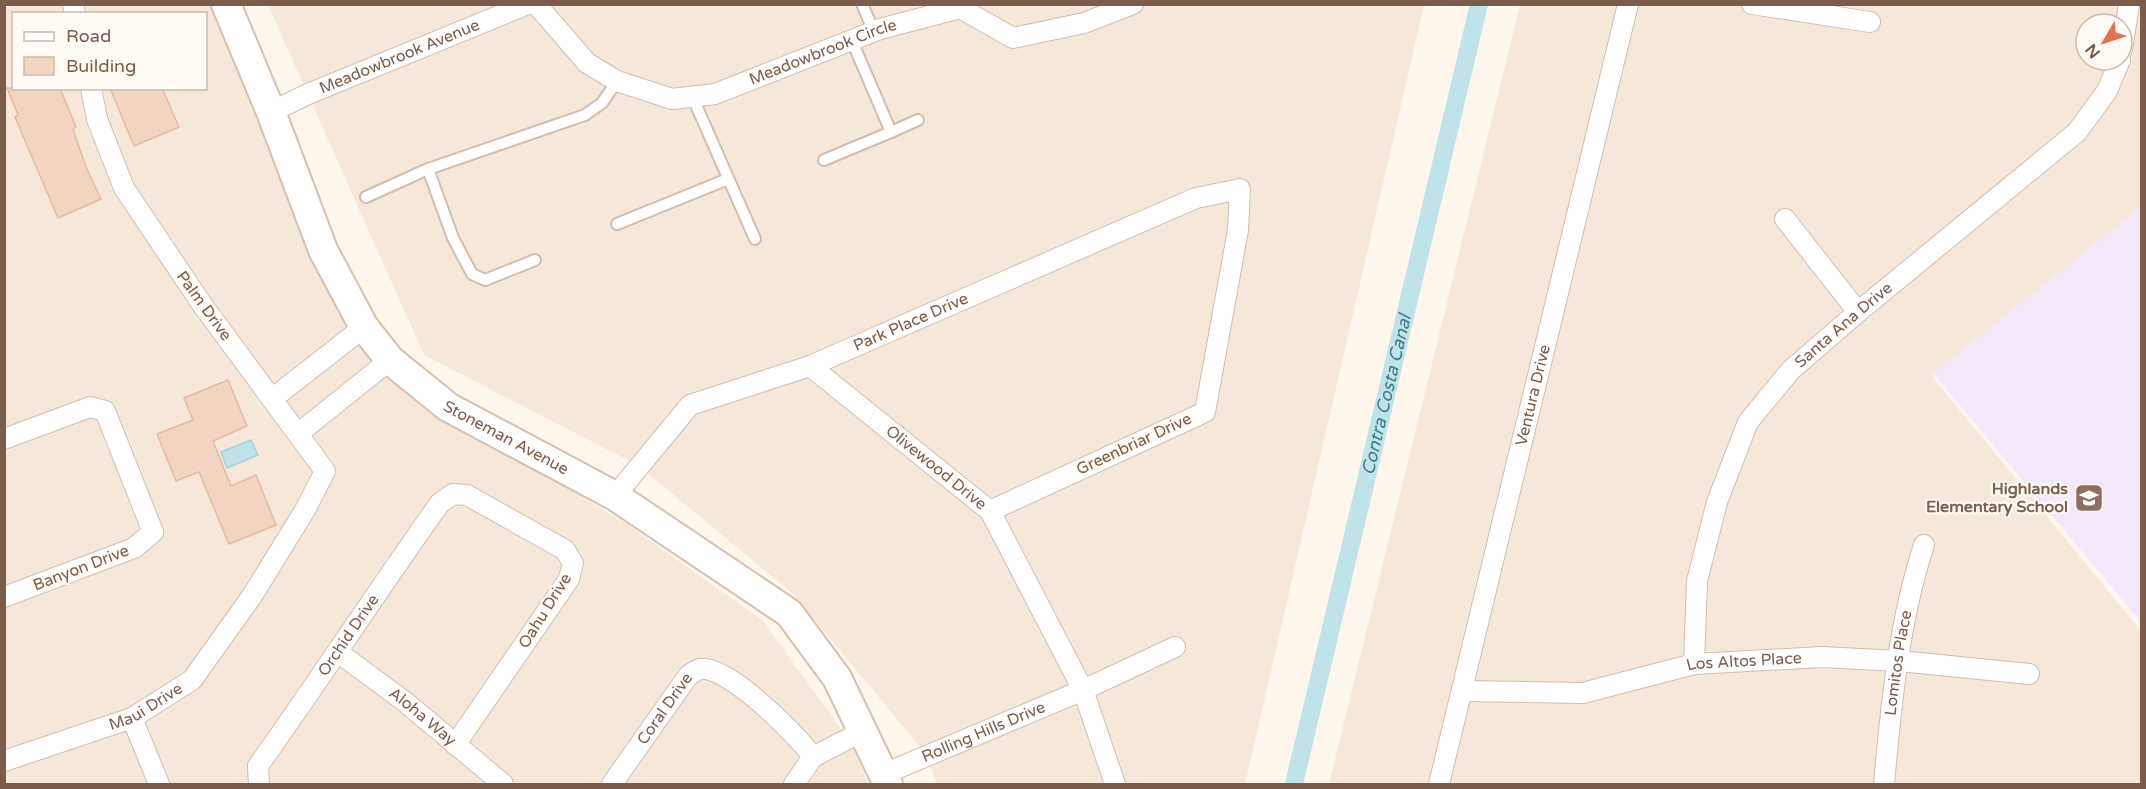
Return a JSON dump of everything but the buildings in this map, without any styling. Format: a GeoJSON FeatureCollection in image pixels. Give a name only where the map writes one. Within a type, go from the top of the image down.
{"type":"FeatureCollection","features":[{"type":"Feature","properties":{"kind":"street","name":"Stoneman Avenue"},"geometry":{"type":"LineString","coordinates":[[226,4],[272,112],[323,250],[364,327],[390,360],[448,407],[615,496],[789,613],[837,678],[886,779]]}},
{"type":"Feature","properties":{"kind":"street","name":"Meadowbrook Avenue"},"geometry":{"type":"LineString","coordinates":[[272,112],[308,94],[528,4]]}},
{"type":"Feature","properties":{"kind":"street","name":"Meadowbrook Circle"},"geometry":{"type":"LineString","coordinates":[[536,4],[587,63],[617,81],[672,99],[715,94],[874,32],[959,6],[1013,38],[1084,23],[1133,4]]}},
{"type":"Feature","properties":{"kind":"street","name":"Ventura Drive"},"geometry":{"type":"LineString","coordinates":[[1439,784],[1628,4]]}},
{"type":"Feature","properties":{"kind":"street"},"geometry":{"type":"LineString","coordinates":[[1752,4],[1870,22]]}},
{"type":"Feature","properties":{"kind":"street","name":"Santa Ana Drive"},"geometry":{"type":"LineString","coordinates":[[1694,664],[1697,581],[1717,502],[1748,422],[1791,370],[2077,132],[2107,91],[2115,72]]}},
{"type":"Feature","properties":{"kind":"street","name":"Palm Drive"},"geometry":{"type":"LineString","coordinates":[[91,90],[97,119],[124,188],[201,303],[325,471],[305,510]]}},
{"type":"Feature","properties":{"kind":"street","name":"Park Place Drive"},"geometry":{"type":"LineString","coordinates":[[615,496],[690,405],[810,366],[1196,198],[1240,189]]}},
{"type":"Feature","properties":{"kind":"street","name":"Greenbriar Drive"},"geometry":{"type":"LineString","coordinates":[[990,511],[1205,412],[1238,230],[1240,189]]}},
{"type":"Feature","properties":{"kind":"street"},"geometry":{"type":"LineString","coordinates":[[1785,219],[1858,312]]}},
{"type":"Feature","properties":{"kind":"street"},"geometry":{"type":"LineString","coordinates":[[273,399],[364,327]]}},
{"type":"Feature","properties":{"kind":"street"},"geometry":{"type":"LineString","coordinates":[[299,433],[390,360]]}},
{"type":"Feature","properties":{"kind":"street","name":"Olivewood Drive"},"geometry":{"type":"LineString","coordinates":[[810,366],[990,511],[1083,690],[1115,784]]}},
{"type":"Feature","properties":{"kind":"street","name":"Banyon Drive"},"geometry":{"type":"LineString","coordinates":[[4,439],[90,407],[105,411],[153,532],[134,548],[4,597]]}},
{"type":"Feature","properties":{"kind":"street","name":"Orchid Drive"},"geometry":{"type":"LineString","coordinates":[[259,784],[258,766],[339,653],[373,597],[440,503],[453,494]]}},
{"type":"Feature","properties":{"kind":"street","name":"Oahu Drive"},"geometry":{"type":"LineString","coordinates":[[453,494],[466,495],[565,550],[573,563],[569,579],[455,746]]}},
{"type":"Feature","properties":{"kind":"street","name":"Maui Drive"},"geometry":{"type":"LineString","coordinates":[[4,761],[132,718],[192,680],[252,596],[305,510]]}},
{"type":"Feature","properties":{"kind":"street","name":"Lomitos Place"},"geometry":{"type":"LineString","coordinates":[[1884,784],[1889,727],[1910,588],[1924,545]]}},
{"type":"Feature","properties":{"kind":"street","name":"Rolling Hills Drive"},"geometry":{"type":"LineString","coordinates":[[886,779],[1175,647]]}},
{"type":"Feature","properties":{"kind":"street","name":"Aloha Way"},"geometry":{"type":"LineString","coordinates":[[339,653],[404,701],[503,784]]}},
{"type":"Feature","properties":{"kind":"street","name":"Los Altos Place"},"geometry":{"type":"LineString","coordinates":[[1462,691],[1583,693],[1694,664],[1822,657],[1900,661],[2029,674]]}},
{"type":"Feature","properties":{"kind":"street","name":"Coral Drive"},"geometry":{"type":"LineString","coordinates":[[612,784],[688,676],[700,669],[717,673],[775,714],[797,735],[813,757]]}},
{"type":"Feature","properties":{"kind":"street"},"geometry":{"type":"LineString","coordinates":[[132,718],[159,784]]}},
{"type":"Feature","properties":{"kind":"street"},"geometry":{"type":"LineString","coordinates":[[794,784],[813,757],[863,731]]}},
{"type":"Feature","properties":{"kind":"lane"},"geometry":{"type":"LineString","coordinates":[[862,4],[874,32]]}},
{"type":"Feature","properties":{"kind":"lane"},"geometry":{"type":"LineString","coordinates":[[852,40],[891,132]]}},
{"type":"Feature","properties":{"kind":"lane"},"geometry":{"type":"LineString","coordinates":[[366,197],[428,169],[585,115],[602,103],[617,81]]}},
{"type":"Feature","properties":{"kind":"lane"},"geometry":{"type":"LineString","coordinates":[[692,96],[755,239]]}},
{"type":"Feature","properties":{"kind":"lane"},"geometry":{"type":"LineString","coordinates":[[824,160],[918,120]]}},
{"type":"Feature","properties":{"kind":"lane"},"geometry":{"type":"LineString","coordinates":[[428,169],[453,238],[472,274],[485,280],[535,260]]}},
{"type":"Feature","properties":{"kind":"lane"},"geometry":{"type":"LineString","coordinates":[[616,224],[728,179]]}},
{"type":"Feature","properties":{"kind":"shaded area"},"geometry":{"type":"Polygon","coordinates":[[[5,4],[213,5],[301,234],[383,366],[485,440],[624,522],[762,620],[850,741],[869,784],[5,784],[5,4]]]}},
{"type":"Feature","properties":{"kind":"shaded area"},"geometry":{"type":"Polygon","coordinates":[[[268,5],[1424,5],[1245,784],[937,784],[926,754],[793,594],[639,466],[424,355],[268,5]]]}},
{"type":"Feature","properties":{"kind":"shaded area"},"geometry":{"type":"Polygon","coordinates":[[[1520,5],[2141,5],[2141,207],[1933,373],[1934,379],[2141,631],[2141,784],[1329,784],[1520,5]]]}},
{"type":"Feature","properties":{"kind":"shaded area","name":"Highlands Elementary School"},"geometry":{"type":"Polygon","coordinates":[[[2141,207],[2141,622],[1933,373],[2141,207]]]}},
{"type":"Feature","properties":{"kind":"water"},"geometry":{"type":"Polygon","coordinates":[[[251,440],[258,455],[227,468],[221,452],[251,440]]]}},
{"type":"Feature","properties":{"kind":"waterway","name":"Contra Costa Canal"},"geometry":{"type":"LineString","coordinates":[[1294,784],[1479,4]]}},
{"type":"Feature","properties":{"kind":"place","name":"Highlands Elementary School"},"geometry":{"type":"Point","coordinates":[2089,498]}}]}
